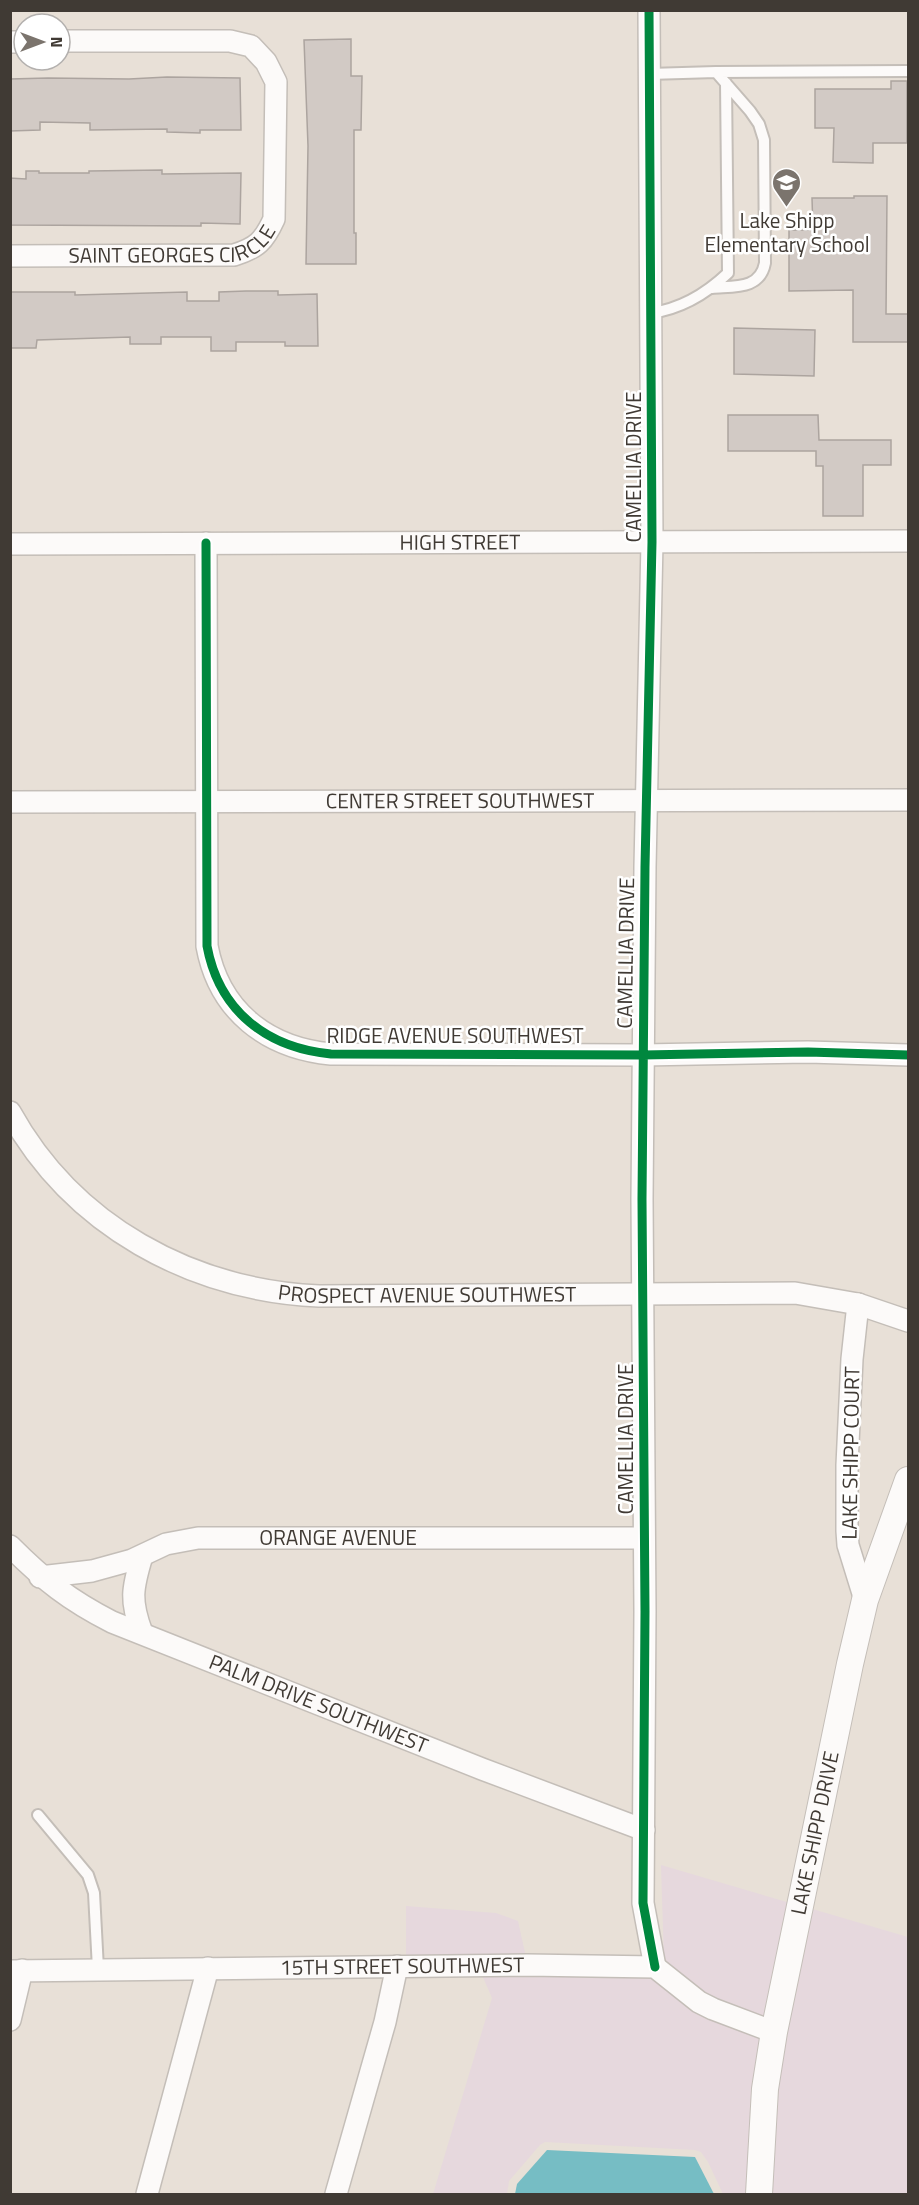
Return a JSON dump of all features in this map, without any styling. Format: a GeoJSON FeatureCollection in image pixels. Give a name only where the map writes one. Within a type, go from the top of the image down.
{"type":"FeatureCollection","features":[{"type":"Feature","properties":{"kind":"street","name":"CAMELLIA DRIVE"},"geometry":{"type":"LineString","coordinates":[[649,10],[652,542],[643,1055],[643,1903],[655,1967]]}},
{"type":"Feature","properties":{"kind":"street","name":"SAINT GEORGES CIRCLE"},"geometry":{"type":"LineString","coordinates":[[10,256],[234,255],[252,249],[266,235],[274,219],[276,82],[266,62],[250,46],[230,40],[72,41]]}},
{"type":"Feature","properties":{"kind":"street","name":"HIGH STREET"},"geometry":{"type":"LineString","coordinates":[[10,544],[909,541]]}},
{"type":"Feature","properties":{"kind":"street","name":"RIDGE AVENUE SOUTHWEST"},"geometry":{"type":"LineString","coordinates":[[206,543],[207,933],[210,959],[223,992],[251,1024],[264,1035],[290,1046],[331,1054],[643,1055],[808,1052],[909,1055]]}},
{"type":"Feature","properties":{"kind":"street","name":"CENTER STREET SOUTHWEST"},"geometry":{"type":"LineString","coordinates":[[10,802],[909,800]]}},
{"type":"Feature","properties":{"kind":"street","name":"PROSPECT AVENUE SOUTHWEST"},"geometry":{"type":"LineString","coordinates":[[10,1112],[52,1171],[94,1211],[136,1242],[172,1262],[238,1286],[282,1294],[319,1296],[795,1293],[858,1304],[909,1321]]}},
{"type":"Feature","properties":{"kind":"street","name":"LAKE SHIPP COURT"},"geometry":{"type":"LineString","coordinates":[[858,1304],[852,1359],[847,1465],[847,1532],[848,1545],[865,1600]]}},
{"type":"Feature","properties":{"kind":"street","name":"LAKE SHIPP DRIVE"},"geometry":{"type":"LineString","coordinates":[[759,2189],[765,2089],[774,2032],[850,1664],[865,1600],[909,1480]]}},
{"type":"Feature","properties":{"kind":"street","name":"ORANGE AVENUE"},"geometry":{"type":"LineString","coordinates":[[40,1577],[92,1571],[132,1560],[166,1544],[198,1538],[644,1538]]}},
{"type":"Feature","properties":{"kind":"street","name":"PALM DRIVE SOUTHWEST"},"geometry":{"type":"LineString","coordinates":[[10,1546],[40,1577],[85,1608],[112,1622],[341,1714],[644,1830]]}},
{"type":"Feature","properties":{"kind":"street"},"geometry":{"type":"LineString","coordinates":[[142,1556],[135,1577],[133,1595],[134,1611],[142,1633]]}},
{"type":"Feature","properties":{"kind":"street"},"geometry":{"type":"LineString","coordinates":[[336,2194],[385,2022],[397,1966]]}},
{"type":"Feature","properties":{"kind":"street","name":"15TH STREET SOUTHWEST"},"geometry":{"type":"LineString","coordinates":[[16,1970],[397,1966],[655,1967]]}},
{"type":"Feature","properties":{"kind":"street"},"geometry":{"type":"LineString","coordinates":[[655,1967],[699,2002],[774,2032]]}},
{"type":"Feature","properties":{"kind":"street"},"geometry":{"type":"LineString","coordinates":[[147,2194],[208,1968]]}},
{"type":"Feature","properties":{"kind":"street"},"geometry":{"type":"LineString","coordinates":[[10,2020],[16,1970]]}},
{"type":"Feature","properties":{"kind":"lane"},"geometry":{"type":"LineString","coordinates":[[650,74],[909,70]]}},
{"type":"Feature","properties":{"kind":"lane"},"geometry":{"type":"LineString","coordinates":[[712,288],[744,285],[756,281],[763,273],[765,263],[764,140],[759,124],[716,72]]}},
{"type":"Feature","properties":{"kind":"lane"},"geometry":{"type":"LineString","coordinates":[[651,313],[669,311],[712,288],[728,273],[726,83]]}},
{"type":"Feature","properties":{"kind":"lane"},"geometry":{"type":"LineString","coordinates":[[38,1815],[88,1875],[94,1893],[98,1969]]}},
{"type":"Feature","properties":{"kind":"shaded area"},"geometry":{"type":"Polygon","coordinates":[[[661,1865],[790,1903],[766,2020],[705,1995],[664,1962],[661,1865]]]}},
{"type":"Feature","properties":{"kind":"shaded area"},"geometry":{"type":"Polygon","coordinates":[[[406,1906],[496,1913],[518,1921],[526,1957],[406,1958],[406,1906]]]}},
{"type":"Feature","properties":{"kind":"shaded area"},"geometry":{"type":"Polygon","coordinates":[[[809,1908],[908,1937],[908,2194],[769,2194],[775,2090],[809,1908]]]}},
{"type":"Feature","properties":{"kind":"shaded area"},"geometry":{"type":"Polygon","coordinates":[[[482,1975],[651,1976],[763,2038],[749,2194],[723,2194],[708,2162],[701,2152],[695,2150],[545,2142],[509,2181],[507,2194],[433,2194],[492,1998],[482,1975]]]}},
{"type":"Feature","properties":{"kind":"water"},"geometry":{"type":"Polygon","coordinates":[[[547,2150],[695,2157],[714,2194],[515,2194],[517,2184],[547,2150]]]}},
{"type":"Feature","properties":{"kind":"building"},"geometry":{"type":"Polygon","coordinates":[[[351,39],[351,76],[362,76],[361,130],[354,130],[356,264],[306,264],[308,146],[304,40],[351,39]]]}},
{"type":"Feature","properties":{"kind":"building"},"geometry":{"type":"Polygon","coordinates":[[[240,78],[241,130],[200,130],[200,133],[167,132],[167,129],[90,130],[90,123],[40,122],[40,130],[10,131],[10,79],[240,78]]]}},
{"type":"Feature","properties":{"kind":"building"},"geometry":{"type":"Polygon","coordinates":[[[891,81],[907,81],[907,143],[873,143],[873,163],[833,162],[834,128],[815,128],[815,89],[891,89],[891,81]]]}},
{"type":"Feature","properties":{"kind":"building"},"geometry":{"type":"Polygon","coordinates":[[[162,170],[162,174],[241,173],[240,224],[201,223],[201,226],[10,225],[10,178],[26,179],[26,171],[89,173],[89,171],[162,170]]]}},
{"type":"Feature","properties":{"kind":"building"},"geometry":{"type":"Polygon","coordinates":[[[854,196],[887,196],[886,314],[909,314],[909,342],[853,342],[853,290],[789,291],[789,230],[813,230],[812,198],[854,198],[854,196]]]}},
{"type":"Feature","properties":{"kind":"building"},"geometry":{"type":"Polygon","coordinates":[[[278,291],[278,295],[317,294],[318,346],[285,346],[285,342],[236,342],[236,351],[211,351],[211,337],[161,337],[161,344],[130,344],[130,337],[37,340],[36,348],[10,348],[10,292],[75,292],[75,295],[187,292],[187,301],[219,301],[219,292],[278,291]]]}},
{"type":"Feature","properties":{"kind":"building"},"geometry":{"type":"Polygon","coordinates":[[[734,328],[815,330],[814,376],[734,374],[734,328]]]}},
{"type":"Feature","properties":{"kind":"building"},"geometry":{"type":"Polygon","coordinates":[[[728,415],[818,415],[819,440],[891,440],[891,465],[863,465],[863,516],[823,516],[823,466],[816,466],[816,451],[728,451],[728,415]]]}},
{"type":"Feature","properties":{"kind":"cycle path"},"geometry":{"type":"LineString","coordinates":[[649,10],[652,542],[645,867],[642,1199],[645,1611],[643,1903],[655,1967]]}},
{"type":"Feature","properties":{"kind":"cycle path"},"geometry":{"type":"LineString","coordinates":[[206,543],[207,946],[213,969],[222,989],[250,1022],[286,1044],[331,1054],[643,1055],[808,1052],[908,1055]]}},
{"type":"Feature","properties":{"kind":"place","name":"Lake Shipp Elementary School"},"geometry":{"type":"Point","coordinates":[787,208]}}]}
